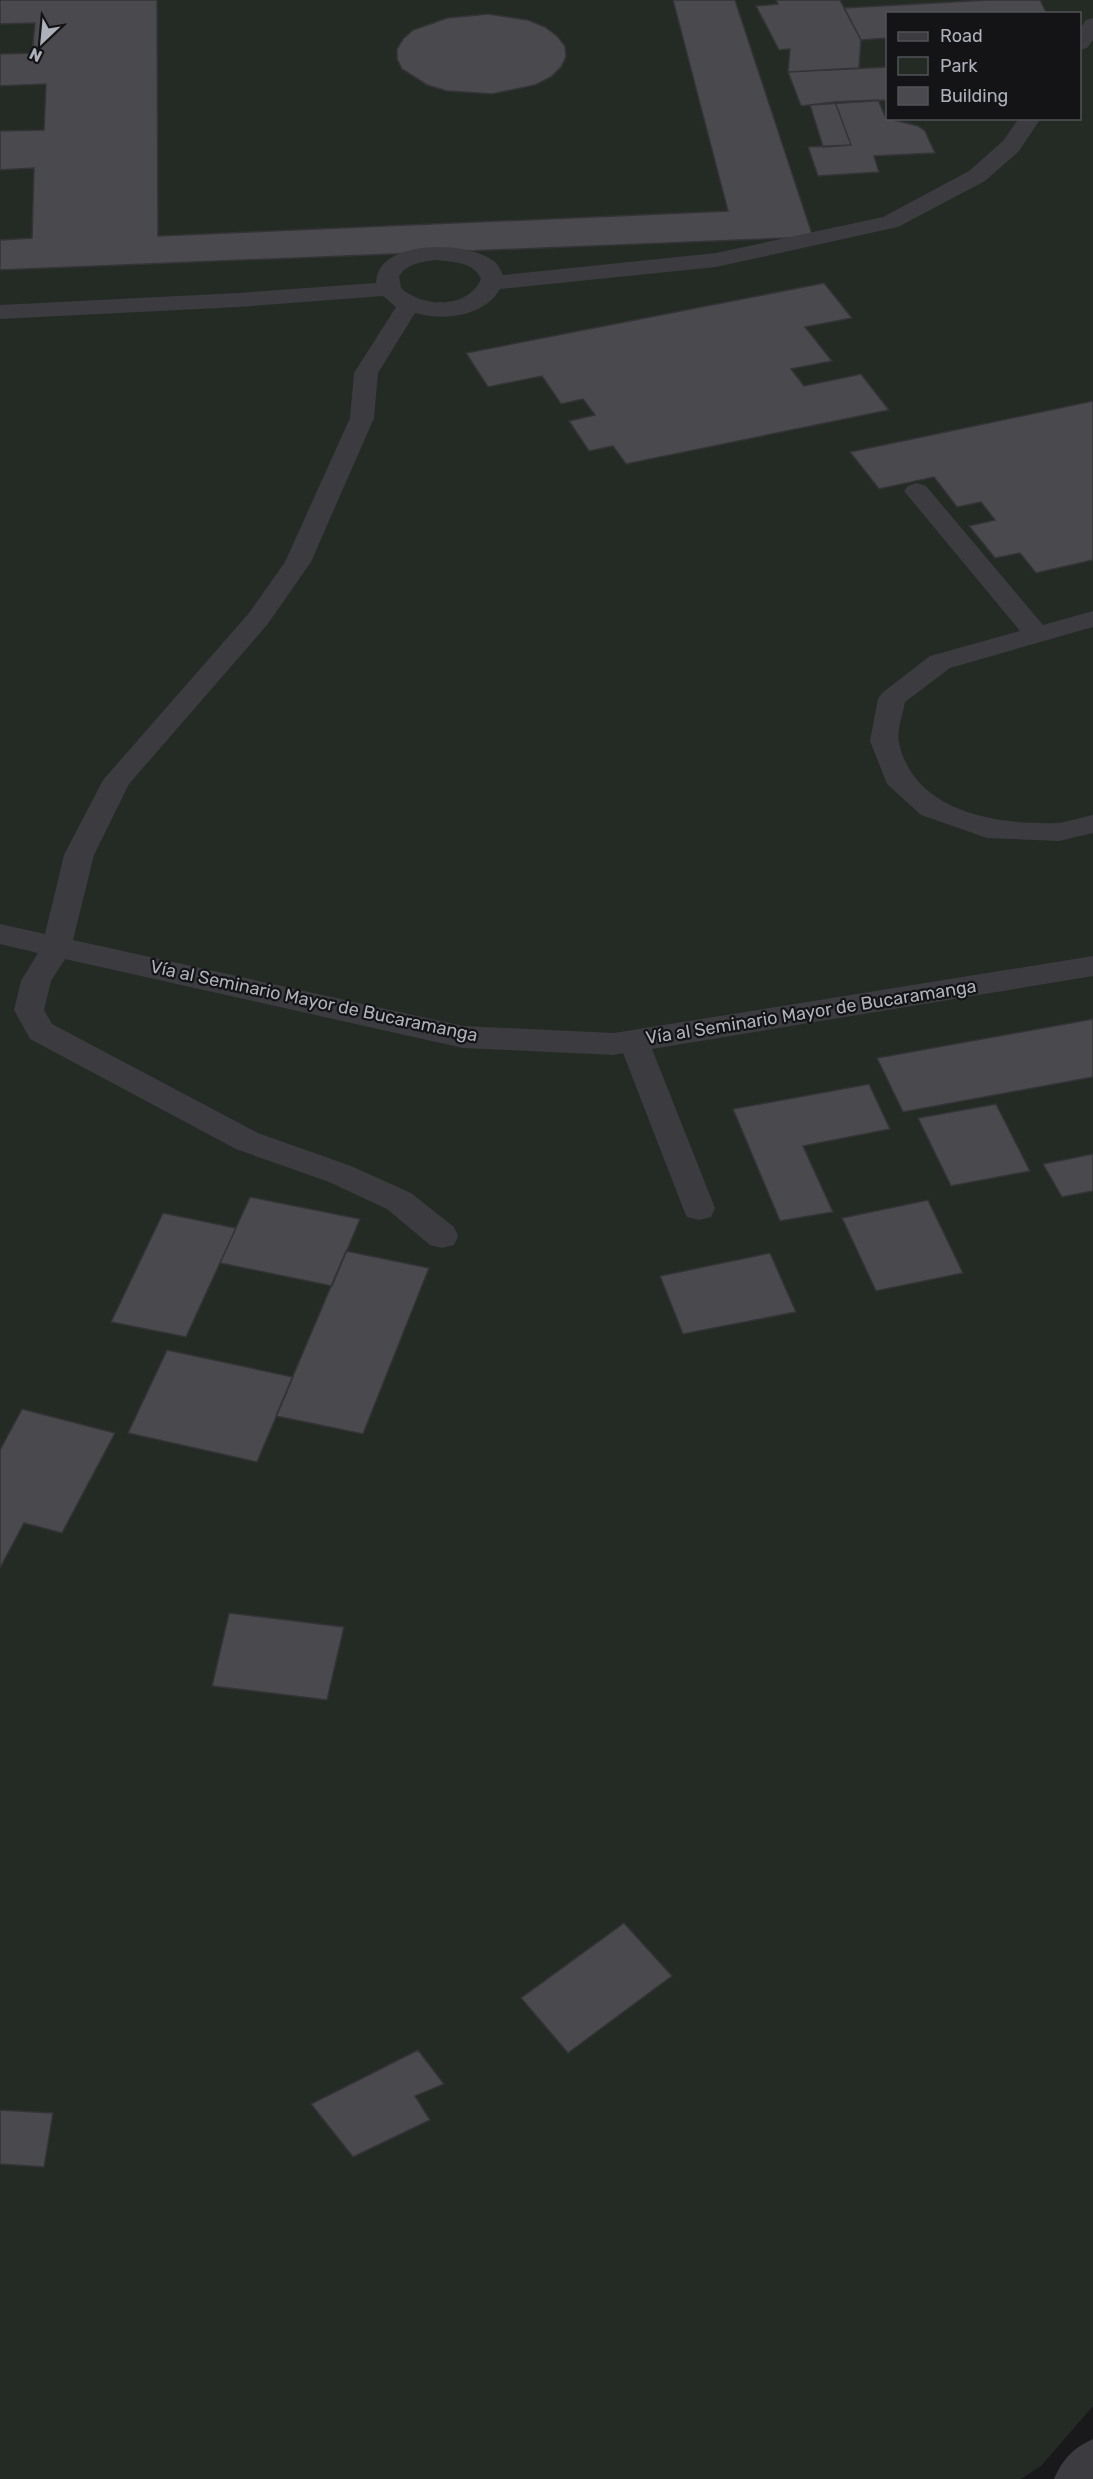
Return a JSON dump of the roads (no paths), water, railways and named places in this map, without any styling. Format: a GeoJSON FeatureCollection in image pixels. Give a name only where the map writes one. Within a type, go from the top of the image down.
{"type":"FeatureCollection","features":[{"type":"Feature","properties":{"kind":"street"},"geometry":{"type":"LineString","coordinates":[[1081,42],[1093,24]]}},
{"type":"Feature","properties":{"kind":"street"},"geometry":{"type":"LineString","coordinates":[[494,283],[622,272],[716,260],[890,222],[977,176],[1011,146],[1029,120]]}},
{"type":"Feature","properties":{"kind":"street"},"geometry":{"type":"LineString","coordinates":[[0,312],[238,300],[399,297],[440,309],[455,308],[482,298],[490,291],[494,283],[492,273],[484,264],[471,258],[436,253],[402,261],[391,270],[386,279],[399,297]]}},
{"type":"Feature","properties":{"kind":"street"},"geometry":{"type":"LineString","coordinates":[[399,297],[366,373],[362,418],[298,562],[258,619],[117,780],[79,855],[57,946],[36,981],[30,1010],[41,1031],[247,1141],[340,1174],[399,1201],[442,1236]]}},
{"type":"Feature","properties":{"kind":"street"},"geometry":{"type":"LineString","coordinates":[[917,491],[1037,635]]}},
{"type":"Feature","properties":{"kind":"street"},"geometry":{"type":"LineString","coordinates":[[1093,619],[940,662],[892,699],[884,741],[897,778],[931,808],[987,829],[1059,832],[1093,824]]}},
{"type":"Feature","properties":{"kind":"street","name":"Vía al Seminario Mayor de Bucaramanga"},"geometry":{"type":"LineString","coordinates":[[0,934],[463,1036],[614,1044],[1093,966]]}},
{"type":"Feature","properties":{"kind":"street"},"geometry":{"type":"LineString","coordinates":[[634,1041],[699,1208]]}},
{"type":"Feature","properties":{"kind":"street"},"geometry":{"type":"LineString","coordinates":[[1077,2479],[1093,2462]]}}]}
